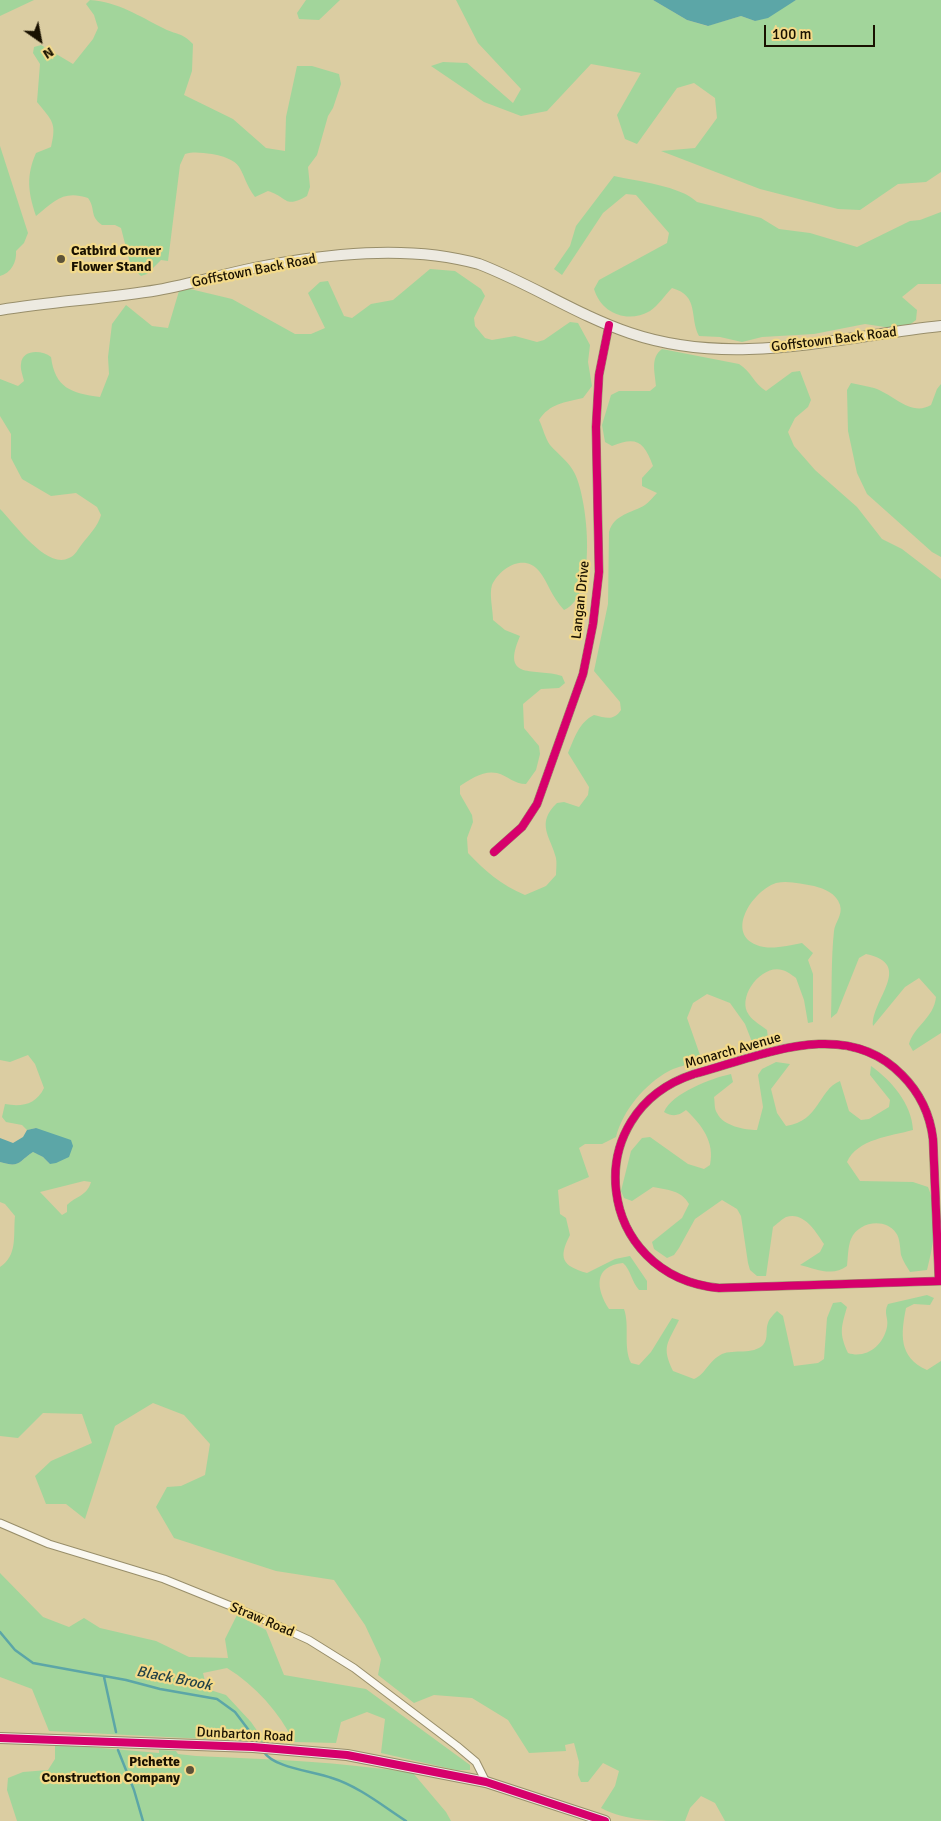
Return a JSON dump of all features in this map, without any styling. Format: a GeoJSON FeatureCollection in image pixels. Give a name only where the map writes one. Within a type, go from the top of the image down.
{"type":"FeatureCollection","features":[{"type":"Feature","properties":{"kind":"main road","name":"Goffstown Back Road"},"geometry":{"type":"LineString","coordinates":[[0,310],[146,292],[286,262],[373,254],[415,254],[460,259],[481,264],[609,325],[670,344],[764,350],[824,344],[941,326]]}},
{"type":"Feature","properties":{"kind":"main road","name":"Dunbarton Road"},"geometry":{"type":"LineString","coordinates":[[0,1738],[253,1747],[347,1755],[486,1782],[605,1821]]}},
{"type":"Feature","properties":{"kind":"street","name":"Langan Drive"},"geometry":{"type":"LineString","coordinates":[[494,852],[522,826],[537,804],[583,674],[593,625],[598,572],[596,427],[599,375],[609,325]]}},
{"type":"Feature","properties":{"kind":"street","name":"Monarch Avenue"},"geometry":{"type":"LineString","coordinates":[[835,1043],[870,1052],[887,1062],[907,1080],[923,1103],[930,1120],[933,1139],[940,1281],[719,1288],[692,1284],[676,1278],[653,1263],[640,1250],[622,1218],[616,1192],[615,1174],[620,1147],[627,1130],[636,1115],[655,1095],[686,1077],[807,1044],[835,1043]]}},
{"type":"Feature","properties":{"kind":"street","name":"Straw Road"},"geometry":{"type":"LineString","coordinates":[[0,1523],[48,1544],[156,1576],[261,1618],[309,1640],[354,1668],[457,1746],[476,1762],[486,1782]]}},
{"type":"Feature","properties":{"kind":"green space"},"geometry":{"type":"Polygon","coordinates":[[[0,0],[34,0],[0,16],[0,0]]]}},
{"type":"Feature","properties":{"kind":"green space"},"geometry":{"type":"Polygon","coordinates":[[[90,0],[100,1],[137,14],[189,40],[193,44],[192,71],[184,95],[233,119],[266,148],[285,151],[286,117],[297,66],[312,66],[339,74],[341,84],[333,108],[328,116],[317,155],[308,167],[310,187],[307,196],[290,202],[268,191],[255,197],[237,164],[231,160],[212,154],[195,152],[185,154],[180,165],[168,261],[161,260],[147,274],[141,276],[131,267],[121,228],[115,225],[102,225],[98,222],[95,219],[88,198],[72,195],[60,198],[36,216],[31,199],[29,177],[36,153],[51,147],[53,127],[50,118],[37,102],[40,64],[33,53],[34,47],[41,45],[73,64],[93,39],[98,28],[94,15],[86,4],[90,0]]]}},
{"type":"Feature","properties":{"kind":"green space"},"geometry":{"type":"Polygon","coordinates":[[[306,0],[340,0],[319,20],[299,19],[297,13],[306,0]]]}},
{"type":"Feature","properties":{"kind":"green space"},"geometry":{"type":"Polygon","coordinates":[[[456,0],[653,0],[687,20],[707,26],[741,16],[755,21],[796,0],[941,0],[941,172],[926,182],[898,184],[860,210],[838,209],[760,189],[661,151],[695,148],[717,118],[715,98],[694,83],[677,88],[637,144],[625,139],[617,115],[641,73],[591,64],[547,111],[521,116],[484,102],[431,66],[443,62],[467,63],[513,103],[521,89],[478,43],[456,0]]]}},
{"type":"Feature","properties":{"kind":"green space"},"geometry":{"type":"Polygon","coordinates":[[[0,146],[28,233],[24,243],[16,251],[12,266],[4,275],[0,276],[0,146]]]}},
{"type":"Feature","properties":{"kind":"green space"},"geometry":{"type":"Polygon","coordinates":[[[614,176],[670,188],[690,196],[697,202],[761,218],[779,229],[810,233],[857,247],[910,221],[920,220],[941,212],[941,284],[918,284],[902,297],[917,310],[916,320],[908,326],[898,329],[865,324],[814,334],[762,337],[742,342],[720,337],[699,336],[687,296],[672,288],[650,311],[633,316],[616,314],[602,304],[597,297],[594,289],[599,280],[667,243],[669,233],[636,195],[626,194],[603,213],[562,275],[554,269],[570,246],[576,226],[614,176]]]}},
{"type":"Feature","properties":{"kind":"green space"},"geometry":{"type":"Polygon","coordinates":[[[430,269],[455,271],[481,289],[485,296],[474,318],[475,326],[485,338],[492,340],[515,336],[537,342],[544,340],[570,322],[578,323],[590,345],[588,362],[592,386],[583,398],[564,402],[553,407],[539,420],[548,442],[570,466],[580,487],[584,505],[587,547],[586,568],[582,587],[575,601],[564,610],[539,571],[526,563],[520,563],[506,568],[496,579],[491,589],[493,620],[505,630],[520,636],[514,660],[517,666],[532,672],[562,676],[565,683],[559,688],[541,689],[523,704],[524,728],[539,746],[540,754],[536,770],[526,784],[518,783],[501,774],[492,772],[477,776],[460,786],[460,794],[472,815],[473,822],[467,838],[468,853],[508,887],[525,895],[546,886],[556,875],[556,858],[546,830],[547,818],[557,803],[564,802],[579,807],[588,795],[589,787],[568,753],[584,722],[594,715],[606,718],[613,717],[621,710],[620,702],[594,671],[608,604],[609,532],[615,521],[645,505],[657,493],[642,486],[642,478],[653,466],[642,446],[633,441],[627,441],[612,446],[605,442],[602,425],[611,395],[619,391],[650,391],[656,386],[655,361],[662,349],[739,364],[766,391],[792,372],[800,371],[811,400],[808,407],[795,418],[788,432],[794,446],[815,470],[857,507],[882,539],[902,549],[941,579],[941,1033],[913,1051],[909,1044],[915,1032],[932,1011],[936,997],[919,978],[905,987],[873,1026],[874,1016],[889,974],[887,966],[880,959],[866,954],[859,958],[837,1013],[831,1018],[833,942],[835,928],[840,915],[840,905],[836,897],[830,892],[814,886],[785,882],[776,883],[766,888],[750,905],[744,915],[742,926],[744,935],[751,942],[764,947],[802,943],[813,953],[808,960],[813,974],[813,1022],[808,1023],[804,1000],[796,978],[782,970],[766,972],[759,977],[748,992],[746,1008],[749,1015],[767,1030],[768,1038],[754,1047],[745,1024],[730,1003],[707,994],[693,1003],[687,1018],[700,1055],[694,1061],[660,1076],[644,1090],[624,1117],[616,1137],[602,1144],[585,1144],[579,1148],[589,1177],[558,1190],[560,1214],[566,1218],[570,1235],[564,1250],[567,1264],[587,1273],[615,1259],[630,1256],[647,1281],[647,1290],[639,1290],[623,1263],[606,1269],[600,1280],[601,1294],[609,1309],[624,1309],[627,1350],[631,1363],[639,1365],[651,1352],[672,1318],[679,1320],[667,1345],[669,1363],[673,1371],[694,1379],[713,1360],[722,1354],[754,1350],[763,1345],[766,1340],[769,1321],[777,1311],[783,1316],[794,1366],[818,1363],[824,1359],[827,1318],[833,1303],[841,1302],[847,1307],[842,1330],[845,1346],[848,1353],[861,1354],[873,1349],[882,1340],[887,1327],[886,1310],[888,1304],[927,1295],[934,1298],[930,1305],[914,1304],[906,1308],[903,1336],[906,1352],[918,1365],[927,1370],[941,1361],[941,1821],[725,1821],[715,1803],[701,1796],[690,1808],[685,1821],[630,1818],[610,1812],[601,1808],[615,1786],[619,1771],[603,1763],[588,1782],[581,1782],[578,1775],[579,1762],[574,1743],[565,1745],[566,1751],[529,1753],[508,1720],[472,1698],[434,1695],[414,1703],[378,1675],[381,1659],[365,1625],[334,1580],[276,1571],[174,1538],[156,1507],[167,1487],[181,1486],[205,1475],[210,1444],[184,1415],[153,1403],[115,1426],[85,1519],[66,1504],[46,1504],[35,1476],[51,1461],[92,1443],[82,1414],[43,1413],[18,1438],[0,1436],[0,1267],[10,1257],[12,1251],[15,1216],[5,1204],[0,1202],[0,1162],[15,1164],[33,1152],[43,1157],[50,1164],[36,1128],[27,1130],[22,1125],[6,1122],[2,1117],[5,1104],[28,1104],[41,1094],[44,1088],[35,1064],[28,1055],[10,1062],[0,1060],[0,509],[22,534],[41,551],[60,560],[75,554],[96,527],[101,515],[97,507],[76,493],[51,496],[22,479],[11,458],[11,434],[0,416],[0,379],[18,386],[24,381],[21,368],[22,359],[29,353],[38,352],[51,357],[56,376],[66,387],[73,391],[100,397],[109,374],[108,357],[112,324],[126,305],[152,326],[168,328],[179,291],[186,288],[232,299],[295,334],[311,334],[325,328],[308,293],[320,282],[328,281],[344,316],[352,318],[371,304],[393,300],[430,269]],[[84,1181],[40,1192],[62,1215],[67,1212],[67,1205],[84,1193],[91,1182],[84,1181]]]}},
{"type":"Feature","properties":{"kind":"green space"},"geometry":{"type":"Polygon","coordinates":[[[851,383],[874,388],[902,403],[916,408],[924,408],[931,405],[941,384],[941,557],[932,552],[867,494],[857,473],[848,431],[847,390],[851,383]]]}},
{"type":"Feature","properties":{"kind":"green space"},"geometry":{"type":"Polygon","coordinates":[[[776,1062],[790,1064],[771,1089],[777,1113],[786,1126],[806,1118],[827,1091],[840,1081],[849,1111],[861,1120],[869,1119],[889,1107],[890,1100],[870,1075],[871,1066],[886,1078],[905,1102],[912,1120],[913,1130],[866,1143],[852,1154],[847,1162],[860,1181],[913,1182],[928,1187],[933,1208],[934,1228],[927,1270],[910,1272],[901,1255],[896,1233],[891,1228],[879,1223],[865,1225],[854,1233],[849,1245],[847,1266],[842,1269],[830,1272],[800,1265],[820,1252],[824,1244],[809,1224],[798,1217],[792,1216],[786,1217],[773,1227],[766,1276],[757,1276],[750,1270],[748,1263],[741,1216],[737,1209],[722,1200],[695,1219],[674,1255],[667,1258],[654,1249],[652,1242],[682,1218],[689,1204],[678,1193],[653,1187],[632,1201],[624,1198],[621,1191],[631,1151],[642,1138],[650,1137],[688,1164],[704,1169],[710,1165],[711,1157],[711,1149],[706,1134],[686,1110],[675,1115],[664,1112],[668,1105],[693,1087],[731,1074],[733,1082],[714,1097],[716,1111],[729,1124],[757,1130],[763,1107],[758,1075],[762,1069],[776,1062]]]}},
{"type":"Feature","properties":{"kind":"green space"},"geometry":{"type":"Polygon","coordinates":[[[0,1573],[43,1617],[69,1627],[84,1618],[100,1628],[156,1641],[189,1657],[228,1658],[225,1639],[237,1615],[266,1630],[284,1675],[366,1689],[470,1765],[470,1770],[456,1770],[381,1753],[385,1719],[367,1712],[341,1722],[336,1743],[294,1742],[266,1700],[248,1683],[227,1668],[203,1673],[207,1689],[226,1695],[251,1722],[265,1742],[49,1731],[32,1689],[0,1677],[0,1573]]]}},
{"type":"Feature","properties":{"kind":"green space"},"geometry":{"type":"Polygon","coordinates":[[[55,1744],[159,1753],[159,1750],[176,1751],[178,1754],[196,1756],[332,1764],[413,1773],[446,1812],[451,1821],[17,1821],[7,1790],[8,1778],[23,1772],[48,1770],[55,1759],[55,1744]]]}},
{"type":"Feature","properties":{"kind":"water"},"geometry":{"type":"Polygon","coordinates":[[[653,0],[796,0],[768,18],[755,21],[741,16],[708,26],[687,20],[653,0]]]}},
{"type":"Feature","properties":{"kind":"water"},"geometry":{"type":"Polygon","coordinates":[[[36,1128],[71,1140],[73,1146],[69,1157],[50,1164],[43,1157],[33,1152],[15,1164],[0,1162],[0,1138],[13,1143],[23,1137],[27,1130],[36,1128]]]}},
{"type":"Feature","properties":{"kind":"waterway","name":"Black Brook"},"geometry":{"type":"LineString","coordinates":[[0,1632],[15,1650],[33,1663],[217,1699],[235,1712],[260,1745]]}},
{"type":"Feature","properties":{"kind":"waterway"},"geometry":{"type":"LineString","coordinates":[[104,1677],[116,1732]]}},
{"type":"Feature","properties":{"kind":"waterway"},"geometry":{"type":"LineString","coordinates":[[118,1750],[134,1790],[143,1821]]}},
{"type":"Feature","properties":{"kind":"waterway","name":"Black Brook"},"geometry":{"type":"LineString","coordinates":[[264,1752],[276,1762],[351,1786],[406,1821]]}},
{"type":"Feature","properties":{"kind":"cycle path"},"geometry":{"type":"LineString","coordinates":[[494,852],[522,827],[537,804],[583,674],[593,624],[599,572],[596,427],[599,375],[609,325]]}},
{"type":"Feature","properties":{"kind":"cycle path"},"geometry":{"type":"LineString","coordinates":[[939,1281],[933,1139],[927,1113],[914,1089],[902,1075],[879,1057],[855,1047],[829,1044],[802,1046],[747,1058],[694,1074],[656,1094],[631,1122],[618,1155],[616,1191],[626,1225],[646,1255],[678,1277],[719,1288],[941,1281]]}},
{"type":"Feature","properties":{"kind":"cycle path"},"geometry":{"type":"LineString","coordinates":[[0,1738],[253,1747],[347,1755],[486,1782],[605,1821]]}},
{"type":"Feature","properties":{"kind":"place","name":"Catbird Corner Flower Stand"},"geometry":{"type":"Point","coordinates":[61,259]}},
{"type":"Feature","properties":{"kind":"place","name":"Pichette Construction Company"},"geometry":{"type":"Point","coordinates":[190,1770]}}]}
